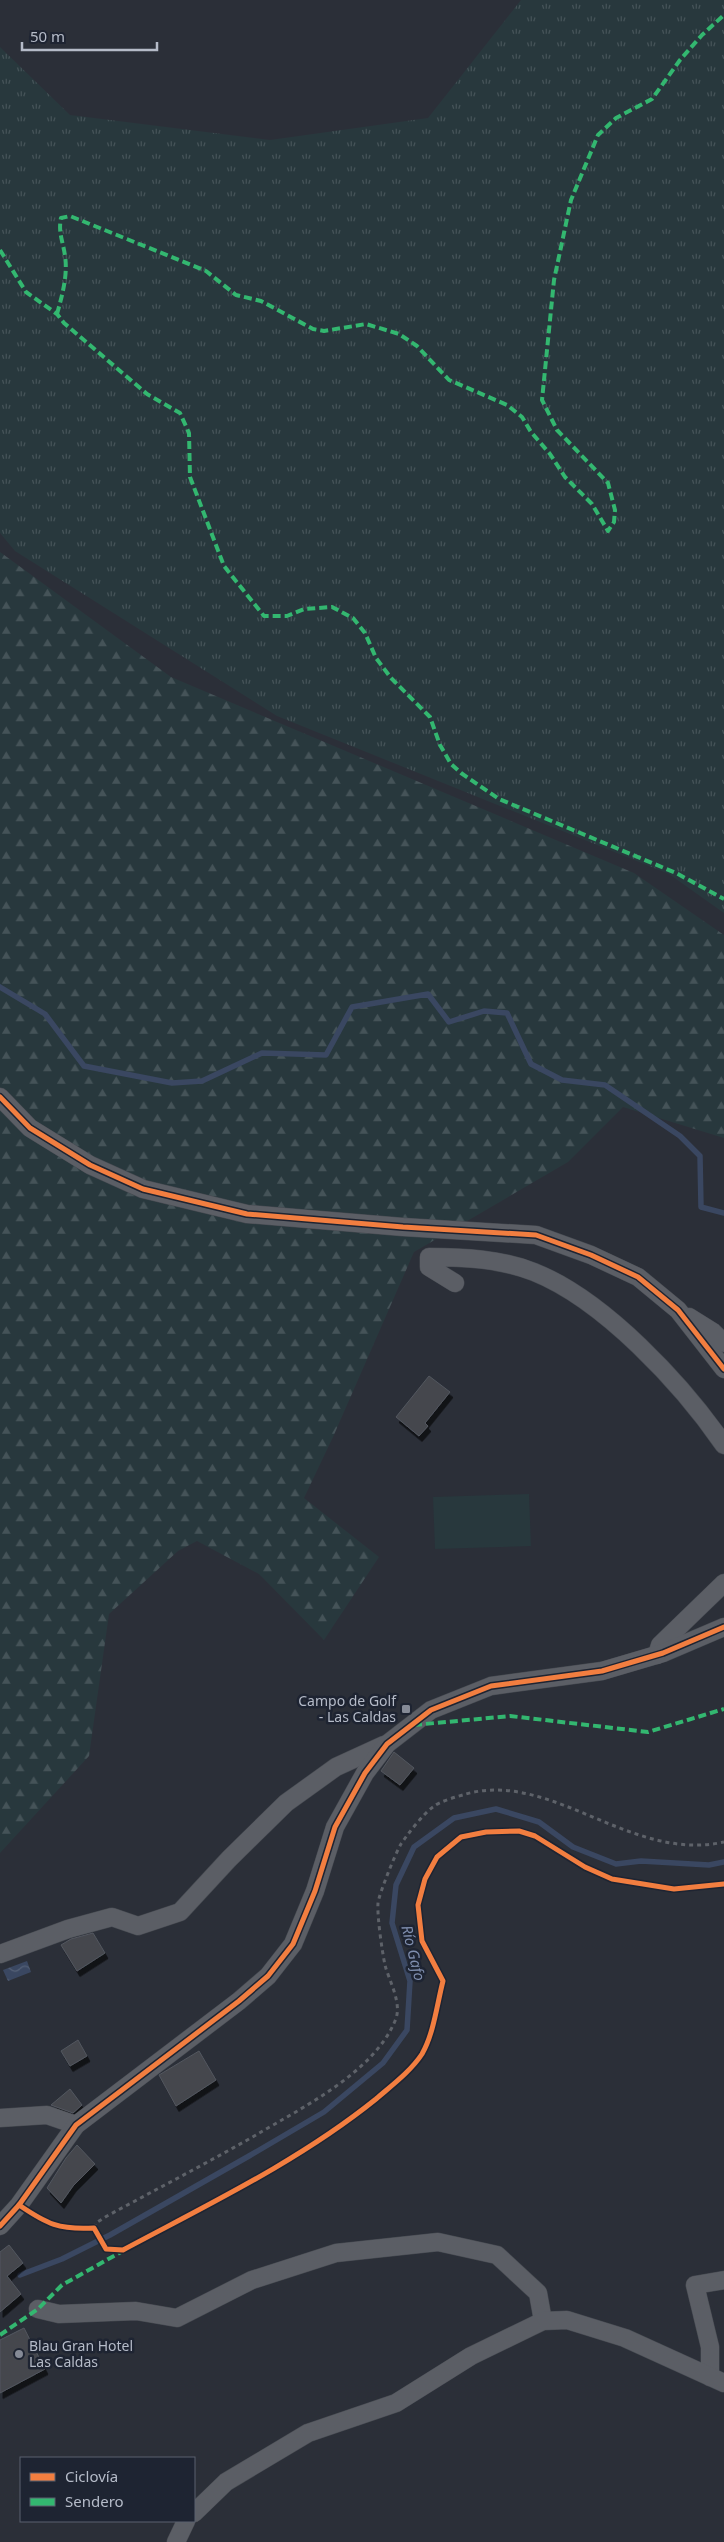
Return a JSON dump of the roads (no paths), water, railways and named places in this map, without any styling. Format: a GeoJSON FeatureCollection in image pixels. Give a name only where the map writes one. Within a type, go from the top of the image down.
{"type":"FeatureCollection","features":[{"type":"Feature","properties":{"kind":"street"},"geometry":{"type":"LineString","coordinates":[[0,1098],[30,1128],[90,1165],[143,1189],[247,1214],[403,1227],[536,1235],[590,1255],[638,1277],[678,1310],[713,1332],[724,1343]]}},
{"type":"Feature","properties":{"kind":"street"},"geometry":{"type":"LineString","coordinates":[[455,1282],[430,1267],[429,1257],[486,1260],[534,1272],[570,1292],[608,1319],[657,1364],[724,1445]]}},
{"type":"Feature","properties":{"kind":"street"},"geometry":{"type":"LineString","coordinates":[[678,1310],[724,1369]]}},
{"type":"Feature","properties":{"kind":"street"},"geometry":{"type":"LineString","coordinates":[[657,1655],[660,1645],[724,1583]]}},
{"type":"Feature","properties":{"kind":"street"},"geometry":{"type":"LineString","coordinates":[[0,1954],[112,1917],[138,1926],[180,1912],[228,1859],[286,1803],[336,1767],[387,1744],[431,1710],[491,1686],[602,1671],[657,1655],[724,1627]]}},
{"type":"Feature","properties":{"kind":"street"},"geometry":{"type":"LineString","coordinates":[[0,2226],[19,2205],[76,2125],[239,2001],[268,1976],[293,1944],[316,1891],[336,1827],[365,1773],[387,1744]]}},
{"type":"Feature","properties":{"kind":"street"},"geometry":{"type":"LineString","coordinates":[[0,2118],[47,2115],[76,2125]]}},
{"type":"Feature","properties":{"kind":"street"},"geometry":{"type":"LineString","coordinates":[[38,2309],[59,2314],[136,2311],[177,2318],[252,2280],[336,2252],[438,2242],[497,2255],[538,2293],[543,2321]]}},
{"type":"Feature","properties":{"kind":"street"},"geometry":{"type":"LineString","coordinates":[[717,2380],[695,2285],[724,2280]]}},
{"type":"Feature","properties":{"kind":"street"},"geometry":{"type":"LineString","coordinates":[[195,2512],[226,2482],[308,2432],[396,2403],[471,2356],[543,2321],[568,2320],[625,2338],[717,2380]]}},
{"type":"Feature","properties":{"kind":"street"},"geometry":{"type":"LineString","coordinates":[[176,2542],[186,2522]]}},
{"type":"Feature","properties":{"kind":"water"},"geometry":{"type":"Polygon","coordinates":[[[27,1961],[31,1972],[8,1981],[3,1970],[27,1961]]]}},
{"type":"Feature","properties":{"kind":"waterway"},"geometry":{"type":"LineString","coordinates":[[0,987],[45,1014],[84,1066],[172,1083],[202,1081],[262,1053],[326,1055],[352,1007],[428,994],[449,1022],[484,1011],[507,1013],[531,1064],[562,1080],[605,1085],[680,1136],[700,1156],[701,1207],[724,1213]]}},
{"type":"Feature","properties":{"kind":"waterway","name":"Río Gafo"},"geometry":{"type":"LineString","coordinates":[[20,2275],[62,2259],[110,2235],[249,2156],[324,2112],[383,2063],[407,2030],[410,1981],[392,1923],[396,1885],[414,1847],[454,1818],[496,1809],[539,1822],[573,1847],[616,1864],[641,1861],[709,1865],[724,1862]]}},
{"type":"Feature","properties":{"kind":"place","name":"Campo de Golf - Las Caldas"},"geometry":{"type":"Point","coordinates":[406,1709]}},
{"type":"Feature","properties":{"kind":"place","name":"Blau Gran Hotel Las Caldas"},"geometry":{"type":"Point","coordinates":[19,2354]}}]}
